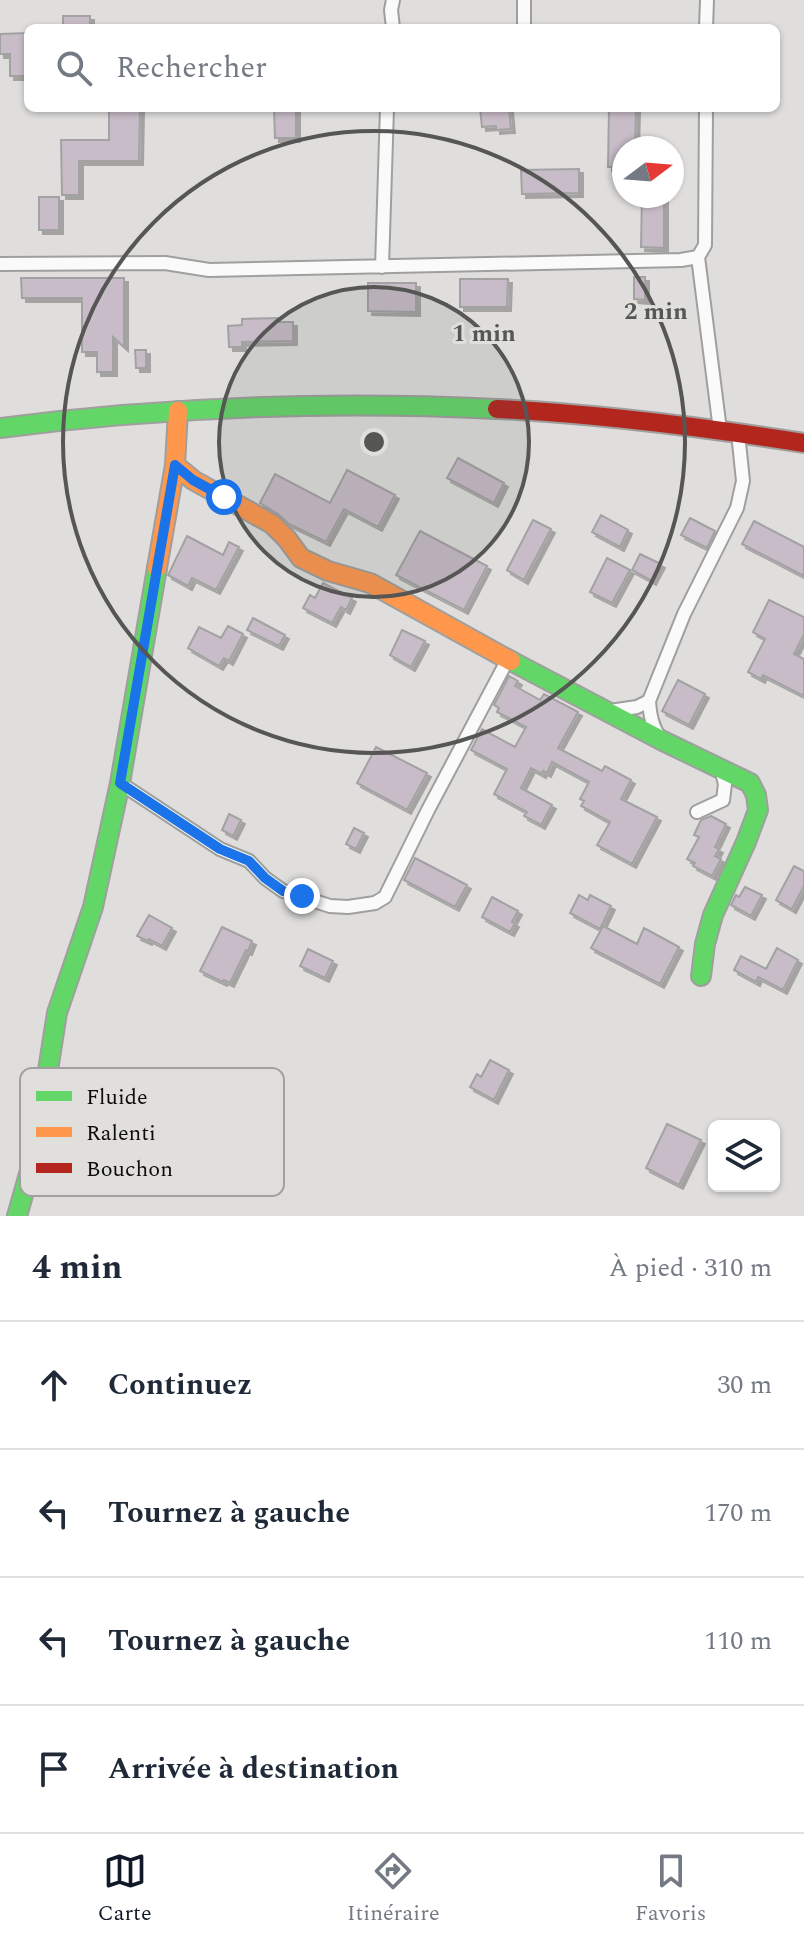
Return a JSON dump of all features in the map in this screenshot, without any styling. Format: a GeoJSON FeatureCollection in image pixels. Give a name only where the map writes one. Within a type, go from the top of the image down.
{"type":"FeatureCollection","features":[{"type":"Feature","properties":{"kind":"street"},"geometry":{"type":"LineString","coordinates":[[393,0],[393,24]]}},
{"type":"Feature","properties":{"kind":"street"},"geometry":{"type":"LineString","coordinates":[[524,0],[524,24]]}},
{"type":"Feature","properties":{"kind":"street"},"geometry":{"type":"LineString","coordinates":[[706,24],[707,0]]}},
{"type":"Feature","properties":{"kind":"street"},"geometry":{"type":"LineString","coordinates":[[382,267],[387,112]]}},
{"type":"Feature","properties":{"kind":"street"},"geometry":{"type":"LineString","coordinates":[[663,741],[654,729],[649,701],[684,614],[737,508],[743,481],[729,432],[698,257],[705,245],[706,112]]}},
{"type":"Feature","properties":{"kind":"street"},"geometry":{"type":"LineString","coordinates":[[0,264],[165,263],[209,270],[681,260],[698,257]]}},
{"type":"Feature","properties":{"kind":"street"},"geometry":{"type":"LineString","coordinates":[[0,428],[178,411],[425,406],[674,423],[804,443]]}},
{"type":"Feature","properties":{"kind":"street"},"geometry":{"type":"LineString","coordinates":[[48,1068],[57,1013],[93,907],[120,783],[175,465],[178,411]]}},
{"type":"Feature","properties":{"kind":"street"},"geometry":{"type":"LineString","coordinates":[[175,465],[193,480],[272,524],[301,558],[328,571],[370,583],[663,741],[750,783],[758,810],[713,915],[701,976]]}},
{"type":"Feature","properties":{"kind":"street"},"geometry":{"type":"LineString","coordinates":[[120,783],[220,849],[249,861],[283,891],[330,906],[375,903],[385,897],[508,659]]}},
{"type":"Feature","properties":{"kind":"street"},"geometry":{"type":"LineString","coordinates":[[607,711],[637,707],[649,701]]}},
{"type":"Feature","properties":{"kind":"street"},"geometry":{"type":"LineString","coordinates":[[697,812],[723,800],[725,784],[721,769]]}},
{"type":"Feature","properties":{"kind":"street"},"geometry":{"type":"LineString","coordinates":[[17,1216],[23,1196]]}},
{"type":"Feature","properties":{"kind":"building"},"geometry":{"type":"Polygon","coordinates":[[[63,16],[90,16],[90,24],[63,24],[63,16]]]}},
{"type":"Feature","properties":{"kind":"building"},"geometry":{"type":"Polygon","coordinates":[[[24,33],[24,76],[10,76],[10,54],[0,54],[0,34],[24,33]]]}},
{"type":"Feature","properties":{"kind":"building"},"geometry":{"type":"Polygon","coordinates":[[[109,112],[140,112],[139,161],[79,161],[79,195],[62,195],[61,140],[109,140],[109,112]]]}},
{"type":"Feature","properties":{"kind":"building"},"geometry":{"type":"Polygon","coordinates":[[[274,112],[296,112],[296,138],[275,138],[274,112]]]}},
{"type":"Feature","properties":{"kind":"building"},"geometry":{"type":"Polygon","coordinates":[[[480,112],[509,112],[511,129],[482,127],[480,112]]]}},
{"type":"Feature","properties":{"kind":"building"},"geometry":{"type":"Polygon","coordinates":[[[609,112],[636,112],[635,136],[612,136],[612,167],[608,167],[609,112]]]}},
{"type":"Feature","properties":{"kind":"building"},"geometry":{"type":"Polygon","coordinates":[[[579,169],[579,193],[522,194],[521,170],[579,169]]]}},
{"type":"Feature","properties":{"kind":"building"},"geometry":{"type":"Polygon","coordinates":[[[39,197],[59,197],[59,230],[39,230],[39,197]]]}},
{"type":"Feature","properties":{"kind":"building"},"geometry":{"type":"Polygon","coordinates":[[[642,208],[664,208],[664,248],[641,247],[642,208]]]}},
{"type":"Feature","properties":{"kind":"building"},"geometry":{"type":"Polygon","coordinates":[[[634,277],[645,277],[645,300],[634,299],[634,277]]]}},
{"type":"Feature","properties":{"kind":"building"},"geometry":{"type":"Polygon","coordinates":[[[21,278],[124,278],[124,347],[113,337],[113,372],[97,372],[97,352],[82,352],[82,298],[22,298],[21,278]]]}},
{"type":"Feature","properties":{"kind":"building"},"geometry":{"type":"Polygon","coordinates":[[[460,279],[508,279],[507,307],[460,307],[460,279]]]}},
{"type":"Feature","properties":{"kind":"building"},"geometry":{"type":"Polygon","coordinates":[[[368,283],[416,283],[416,312],[368,311],[368,283]]]}},
{"type":"Feature","properties":{"kind":"building"},"geometry":{"type":"Polygon","coordinates":[[[278,318],[278,322],[293,322],[293,341],[242,342],[242,347],[229,347],[228,326],[242,325],[242,319],[278,318]]]}},
{"type":"Feature","properties":{"kind":"building"},"geometry":{"type":"Polygon","coordinates":[[[135,350],[146,350],[146,368],[136,368],[135,350]]]}},
{"type":"Feature","properties":{"kind":"building"},"geometry":{"type":"Polygon","coordinates":[[[458,458],[504,483],[494,503],[447,478],[458,458]]]}},
{"type":"Feature","properties":{"kind":"building"},"geometry":{"type":"Polygon","coordinates":[[[347,470],[395,495],[378,527],[344,509],[326,542],[289,524],[260,503],[275,474],[330,503],[347,470]]]}},
{"type":"Feature","properties":{"kind":"building"},"geometry":{"type":"Polygon","coordinates":[[[601,515],[628,530],[620,547],[592,532],[601,515]]]}},
{"type":"Feature","properties":{"kind":"building"},"geometry":{"type":"Polygon","coordinates":[[[690,518],[715,531],[707,548],[681,535],[690,518]]]}},
{"type":"Feature","properties":{"kind":"building"},"geometry":{"type":"Polygon","coordinates":[[[533,520],[551,529],[524,580],[507,570],[533,520]]]}},
{"type":"Feature","properties":{"kind":"building"},"geometry":{"type":"Polygon","coordinates":[[[754,521],[804,547],[804,576],[742,544],[754,521]]]}},
{"type":"Feature","properties":{"kind":"building"},"geometry":{"type":"Polygon","coordinates":[[[420,531],[487,566],[464,610],[396,575],[420,531]]]}},
{"type":"Feature","properties":{"kind":"building"},"geometry":{"type":"Polygon","coordinates":[[[187,536],[223,555],[229,542],[239,547],[216,590],[192,578],[188,586],[168,575],[187,536]]]}},
{"type":"Feature","properties":{"kind":"building"},"geometry":{"type":"Polygon","coordinates":[[[640,554],[661,564],[652,581],[632,570],[640,554]]]}},
{"type":"Feature","properties":{"kind":"building"},"geometry":{"type":"Polygon","coordinates":[[[607,558],[630,570],[612,603],[590,592],[607,558]]]}},
{"type":"Feature","properties":{"kind":"building"},"geometry":{"type":"Polygon","coordinates":[[[323,583],[352,598],[346,610],[341,607],[332,623],[303,608],[310,595],[315,598],[323,583]]]}},
{"type":"Feature","properties":{"kind":"building"},"geometry":{"type":"Polygon","coordinates":[[[769,600],[804,617],[804,634],[794,654],[804,659],[804,696],[763,675],[761,679],[748,672],[765,639],[753,632],[769,600]]]}},
{"type":"Feature","properties":{"kind":"building"},"geometry":{"type":"Polygon","coordinates":[[[253,618],[285,635],[279,646],[247,630],[253,618]]]}},
{"type":"Feature","properties":{"kind":"building"},"geometry":{"type":"Polygon","coordinates":[[[228,626],[243,634],[229,661],[224,658],[219,666],[188,648],[199,627],[221,638],[228,626]]]}},
{"type":"Feature","properties":{"kind":"building"},"geometry":{"type":"Polygon","coordinates":[[[402,630],[425,641],[411,667],[390,655],[402,630]]]}},
{"type":"Feature","properties":{"kind":"building"},"geometry":{"type":"Polygon","coordinates":[[[509,676],[518,681],[515,686],[540,700],[544,694],[578,712],[558,748],[602,771],[605,766],[631,780],[621,799],[657,817],[632,864],[597,845],[610,822],[581,806],[584,801],[580,799],[589,782],[552,762],[547,773],[543,771],[542,774],[531,768],[521,788],[552,805],[541,825],[524,816],[527,812],[494,794],[507,769],[471,750],[482,729],[515,747],[526,727],[497,712],[499,708],[494,705],[509,676]]]}},
{"type":"Feature","properties":{"kind":"building"},"geometry":{"type":"Polygon","coordinates":[[[678,680],[705,694],[689,725],[662,711],[678,680]]]}},
{"type":"Feature","properties":{"kind":"building"},"geometry":{"type":"Polygon","coordinates":[[[376,747],[427,773],[407,810],[357,783],[376,747]]]}},
{"type":"Feature","properties":{"kind":"building"},"geometry":{"type":"Polygon","coordinates":[[[229,814],[241,820],[233,836],[222,830],[229,814]]]}},
{"type":"Feature","properties":{"kind":"building"},"geometry":{"type":"Polygon","coordinates":[[[711,816],[726,824],[715,847],[719,849],[715,856],[721,859],[712,876],[693,866],[695,863],[687,859],[699,837],[694,835],[701,820],[711,816]]]}},
{"type":"Feature","properties":{"kind":"building"},"geometry":{"type":"Polygon","coordinates":[[[354,828],[364,833],[356,849],[346,844],[354,828]]]}},
{"type":"Feature","properties":{"kind":"building"},"geometry":{"type":"Polygon","coordinates":[[[415,858],[467,885],[455,907],[404,880],[415,858]]]}},
{"type":"Feature","properties":{"kind":"building"},"geometry":{"type":"Polygon","coordinates":[[[794,866],[804,871],[804,886],[792,909],[776,900],[794,866]]]}},
{"type":"Feature","properties":{"kind":"building"},"geometry":{"type":"Polygon","coordinates":[[[745,887],[762,895],[751,916],[731,905],[745,887]]]}},
{"type":"Feature","properties":{"kind":"building"},"geometry":{"type":"Polygon","coordinates":[[[579,895],[588,900],[590,895],[611,906],[600,929],[570,913],[579,895]]]}},
{"type":"Feature","properties":{"kind":"building"},"geometry":{"type":"Polygon","coordinates":[[[492,897],[518,911],[510,932],[482,917],[492,897]]]}},
{"type":"Feature","properties":{"kind":"building"},"geometry":{"type":"Polygon","coordinates":[[[149,915],[172,928],[162,946],[137,936],[149,915]]]}},
{"type":"Feature","properties":{"kind":"building"},"geometry":{"type":"Polygon","coordinates":[[[603,926],[637,944],[644,928],[679,947],[660,984],[591,948],[603,926]]]}},
{"type":"Feature","properties":{"kind":"building"},"geometry":{"type":"Polygon","coordinates":[[[222,927],[252,941],[230,983],[200,971],[222,927]]]}},
{"type":"Feature","properties":{"kind":"building"},"geometry":{"type":"Polygon","coordinates":[[[777,948],[798,960],[783,990],[758,977],[756,982],[734,970],[741,956],[766,969],[777,948]]]}},
{"type":"Feature","properties":{"kind":"building"},"geometry":{"type":"Polygon","coordinates":[[[308,949],[333,961],[325,978],[300,966],[308,949]]]}},
{"type":"Feature","properties":{"kind":"building"},"geometry":{"type":"Polygon","coordinates":[[[490,1060],[509,1070],[494,1100],[470,1087],[477,1074],[481,1077],[490,1060]]]}},
{"type":"Feature","properties":{"kind":"building"},"geometry":{"type":"Polygon","coordinates":[[[667,1124],[701,1140],[679,1185],[646,1168],[667,1124]]]}},
{"type":"Feature","properties":{"kind":"traffic: fast"},"geometry":{"type":"LineString","coordinates":[[0,428],[124,415],[248,408],[372,406],[497,409]]}},
{"type":"Feature","properties":{"kind":"traffic: fast"},"geometry":{"type":"LineString","coordinates":[[48,1068],[57,1013],[93,907],[120,783],[157,568]]}},
{"type":"Feature","properties":{"kind":"traffic: fast"},"geometry":{"type":"LineString","coordinates":[[511,661],[750,783],[758,810],[713,915],[701,976]]}},
{"type":"Feature","properties":{"kind":"traffic: fast"},"geometry":{"type":"LineString","coordinates":[[17,1216],[23,1196]]}},
{"type":"Feature","properties":{"kind":"traffic: slow"},"geometry":{"type":"LineString","coordinates":[[157,568],[175,465],[178,411]]}},
{"type":"Feature","properties":{"kind":"traffic: slow"},"geometry":{"type":"LineString","coordinates":[[175,465],[193,480],[272,524],[301,558],[328,571],[370,583],[511,661]]}},
{"type":"Feature","properties":{"kind":"traffic: jam"},"geometry":{"type":"LineString","coordinates":[[497,409],[651,422],[804,443]]}},
{"type":"Feature","properties":{"kind":"route"},"geometry":{"type":"LineString","coordinates":[[224,497],[193,480],[175,465],[120,783],[185,828],[220,849],[249,861],[283,891],[302,896]]}}]}
